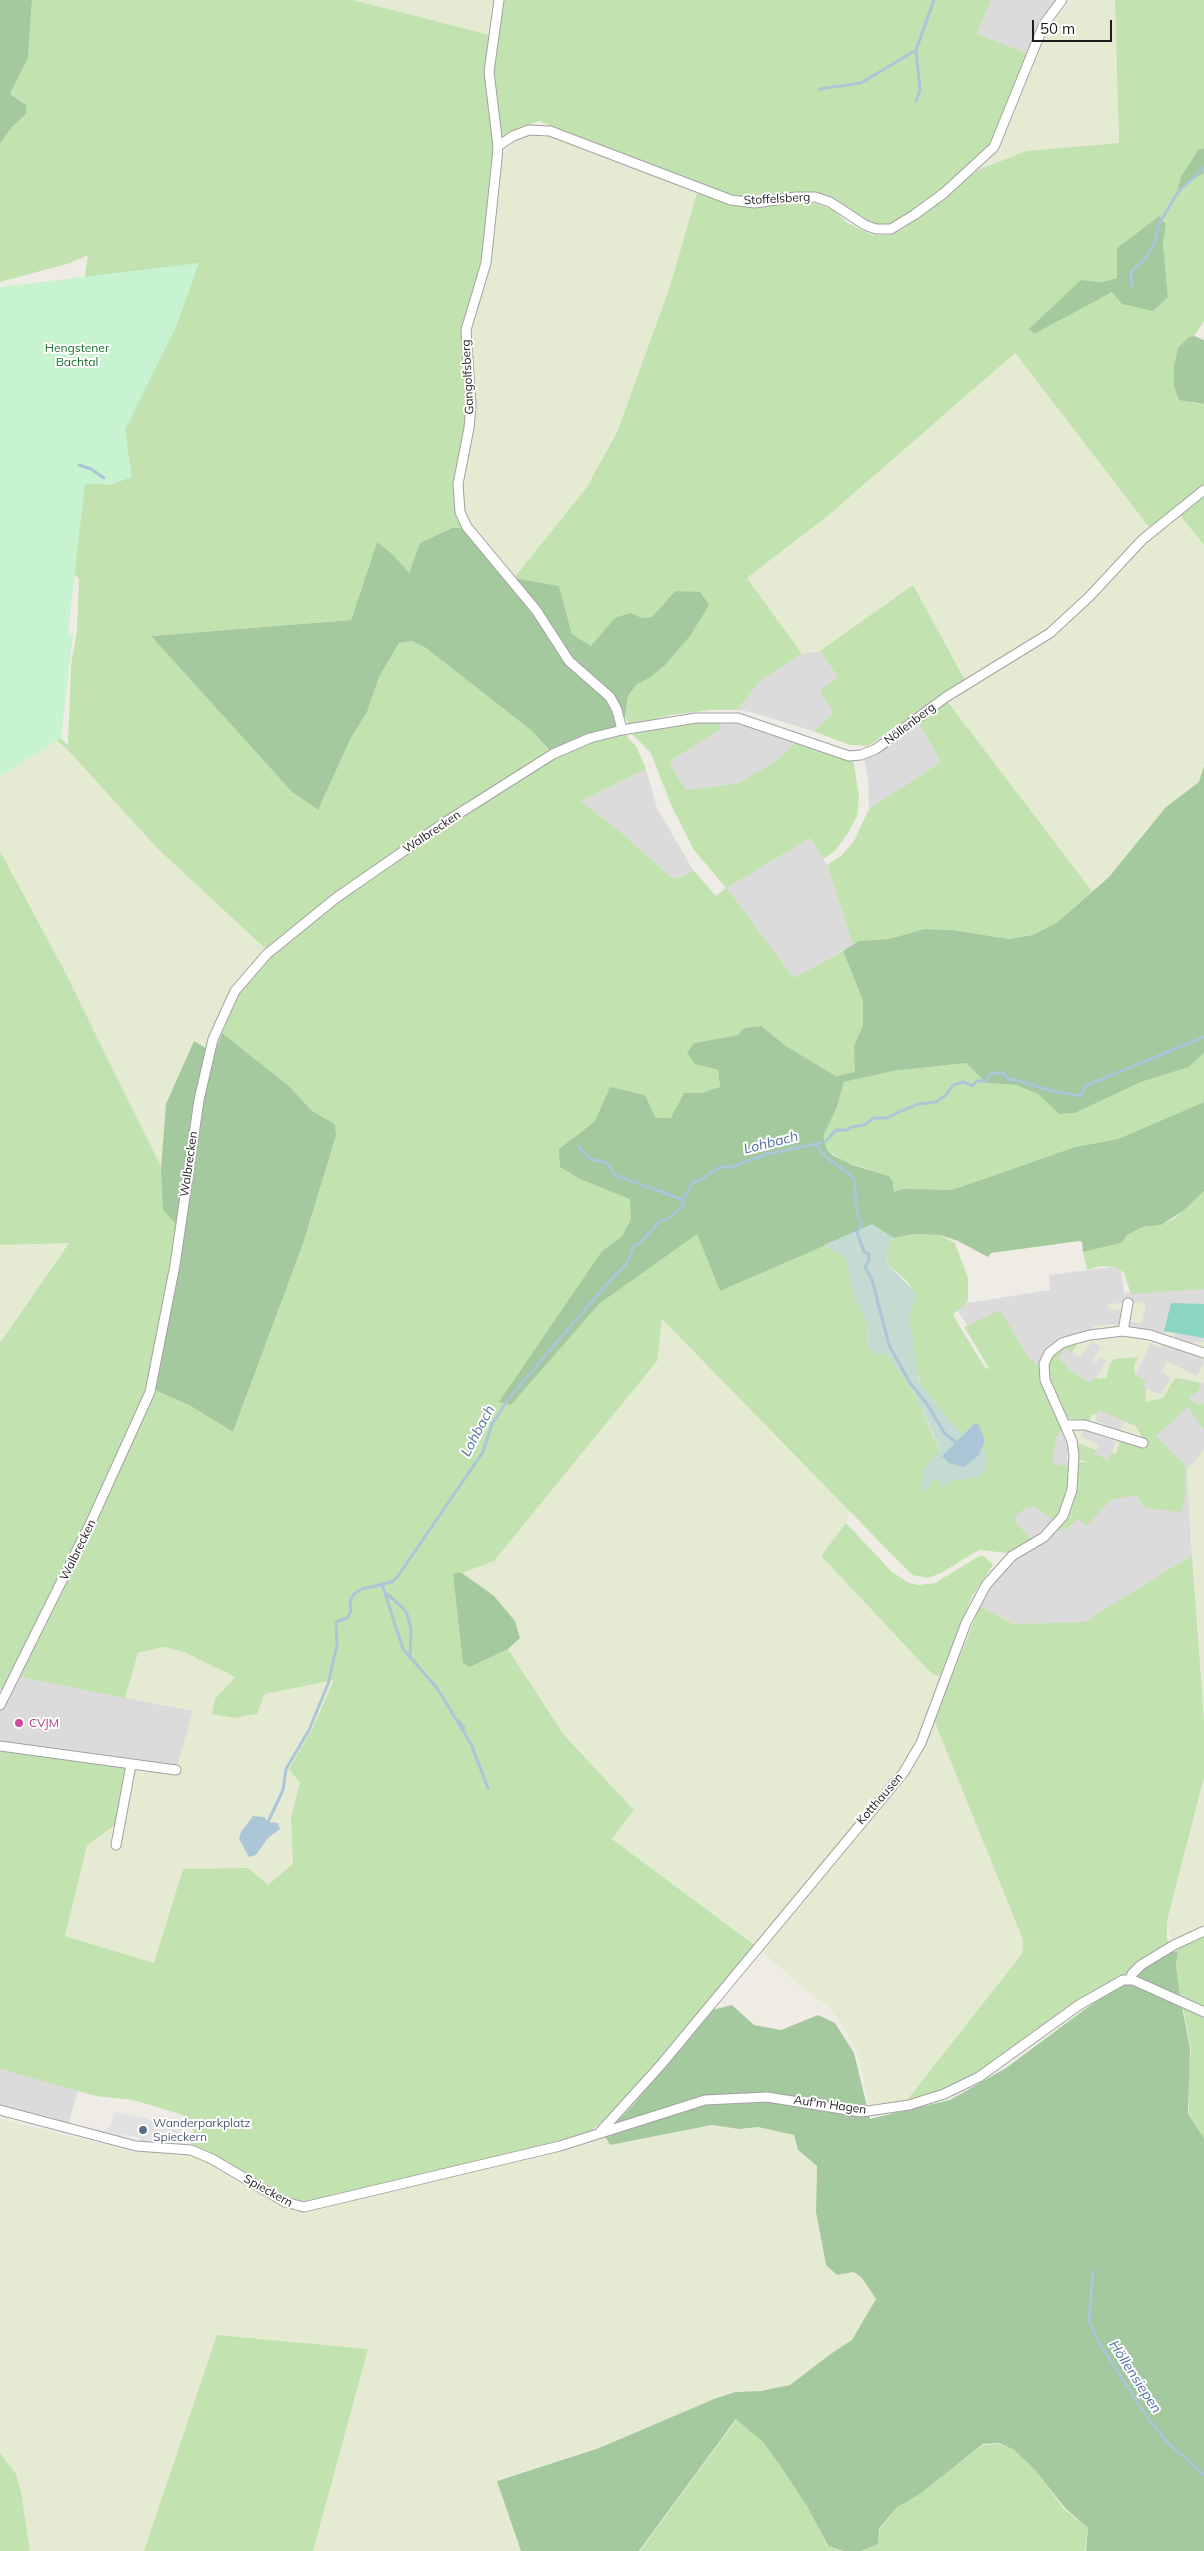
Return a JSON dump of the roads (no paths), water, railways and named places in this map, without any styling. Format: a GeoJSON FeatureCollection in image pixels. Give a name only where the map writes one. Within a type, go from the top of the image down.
{"type":"FeatureCollection","features":[{"type":"Feature","properties":{"kind":"street","name":"Gangolfsberg"},"geometry":{"type":"LineString","coordinates":[[499,0],[489,72],[498,146],[488,247],[466,330],[470,406],[469,428],[458,484],[460,512],[467,527],[536,610],[569,661],[610,697],[617,710],[622,730]]}},
{"type":"Feature","properties":{"kind":"street","name":"Stoffelsberg"},"geometry":{"type":"LineString","coordinates":[[498,146],[518,133],[534,129],[545,130],[731,200],[755,203],[796,197],[815,197],[830,202],[865,225],[876,229],[891,229],[914,216],[944,193],[994,147],[1041,29],[1062,0]]}},
{"type":"Feature","properties":{"kind":"street","name":"Nöllenberg"},"geometry":{"type":"LineString","coordinates":[[553,754],[590,738],[622,730],[696,718],[738,718],[849,756],[868,753],[884,744],[946,697],[1050,633],[1090,596],[1142,540],[1204,490]]}},
{"type":"Feature","properties":{"kind":"street","name":"Walbrecken"},"geometry":{"type":"LineString","coordinates":[[0,1705],[91,1522],[150,1392],[175,1265],[192,1139],[205,1073],[214,1039],[230,999],[246,977],[267,954],[336,898],[444,823],[553,754]]}},
{"type":"Feature","properties":{"kind":"street"},"geometry":{"type":"LineString","coordinates":[[1123,1331],[1128,1302]]}},
{"type":"Feature","properties":{"kind":"street","name":"Kotthausen"},"geometry":{"type":"LineString","coordinates":[[597,2134],[613,2120],[659,2067],[914,1757],[930,1721],[966,1623],[986,1585],[1012,1556],[1051,1531],[1067,1509],[1074,1472],[1072,1441],[1045,1380],[1046,1358],[1056,1348],[1069,1341],[1090,1335],[1123,1331],[1150,1335],[1204,1353]]}},
{"type":"Feature","properties":{"kind":"street"},"geometry":{"type":"LineString","coordinates":[[1066,1425],[1085,1425],[1143,1443]]}},
{"type":"Feature","properties":{"kind":"street"},"geometry":{"type":"LineString","coordinates":[[0,1746],[176,1770]]}},
{"type":"Feature","properties":{"kind":"street"},"geometry":{"type":"LineString","coordinates":[[116,1845],[131,1764]]}},
{"type":"Feature","properties":{"kind":"street"},"geometry":{"type":"LineString","coordinates":[[1204,1931],[1174,1945],[1141,1965],[1132,1974],[1130,1979],[1204,2012]]}},
{"type":"Feature","properties":{"kind":"street","name":"Auf'm Hagen"},"geometry":{"type":"LineString","coordinates":[[597,2134],[690,2103],[720,2099],[774,2098],[861,2112],[880,2111],[924,2101],[979,2077],[1079,2005],[1123,1980],[1130,1979]]}},
{"type":"Feature","properties":{"kind":"street","name":"Spieckern"},"geometry":{"type":"LineString","coordinates":[[0,2110],[136,2146],[191,2150],[212,2159],[285,2202],[304,2207],[560,2146],[597,2134]]}},
{"type":"Feature","properties":{"kind":"waterway"},"geometry":{"type":"LineString","coordinates":[[820,89],[861,83],[916,50],[934,0]]}},
{"type":"Feature","properties":{"kind":"waterway"},"geometry":{"type":"LineString","coordinates":[[916,50],[920,90],[916,101]]}},
{"type":"Feature","properties":{"kind":"waterway"},"geometry":{"type":"LineString","coordinates":[[1132,286],[1131,272],[1142,262],[1155,243],[1159,224],[1178,192],[1204,168]]}},
{"type":"Feature","properties":{"kind":"waterway"},"geometry":{"type":"LineString","coordinates":[[79,465],[91,469],[104,478]]}},
{"type":"Feature","properties":{"kind":"waterway","name":"Lohbach"},"geometry":{"type":"LineString","coordinates":[[826,1141],[836,1130],[847,1130],[851,1127],[864,1125],[874,1118],[886,1118],[918,1104],[936,1102],[946,1095],[953,1085],[964,1082],[972,1086],[977,1081],[987,1081],[989,1075],[996,1073],[1003,1073],[1009,1080],[1017,1080],[1048,1090],[1081,1096],[1085,1086],[1204,1037]]}},
{"type":"Feature","properties":{"kind":"waterway","name":"Lohbach"},"geometry":{"type":"LineString","coordinates":[[268,1822],[283,1790],[286,1769],[309,1730],[328,1684],[337,1645],[336,1622],[347,1618],[351,1612],[350,1601],[354,1594],[362,1589],[392,1582],[398,1576],[483,1452],[492,1424],[509,1398],[615,1275],[626,1265],[634,1246],[640,1243],[660,1221],[666,1220],[684,1205],[683,1200],[693,1182],[699,1181],[720,1167],[732,1167],[767,1154],[821,1143]]}},
{"type":"Feature","properties":{"kind":"waterway"},"geometry":{"type":"LineString","coordinates":[[815,1144],[826,1157],[854,1178],[857,1214],[862,1224],[857,1232],[864,1252],[869,1254],[869,1261],[865,1267],[872,1280],[889,1345],[910,1383],[927,1404],[945,1434],[956,1442]]}},
{"type":"Feature","properties":{"kind":"waterway"},"geometry":{"type":"LineString","coordinates":[[578,1146],[590,1159],[607,1163],[615,1175],[683,1200]]}},
{"type":"Feature","properties":{"kind":"waterway"},"geometry":{"type":"LineString","coordinates":[[382,1584],[403,1649],[437,1688],[471,1744],[488,1788]]}},
{"type":"Feature","properties":{"kind":"waterway"},"geometry":{"type":"LineString","coordinates":[[387,1594],[407,1614],[411,1629],[410,1658]]}},
{"type":"Feature","properties":{"kind":"waterway"},"geometry":{"type":"LineString","coordinates":[[458,1720],[464,1728]]}},
{"type":"Feature","properties":{"kind":"waterway","name":"Höllensiepen"},"geometry":{"type":"LineString","coordinates":[[1093,2271],[1089,2320],[1098,2341],[1147,2417],[1167,2442],[1204,2475]]}},
{"type":"Feature","properties":{"kind":"place","name":"CVJM"},"geometry":{"type":"Point","coordinates":[19,1723]}},
{"type":"Feature","properties":{"kind":"place","name":"Wanderparkplatz Spieckern"},"geometry":{"type":"Point","coordinates":[143,2130]}},
{"type":"Feature","properties":{"kind":"park label","name":"Hengstener Bachtal"},"geometry":{"type":"Point","coordinates":[77,355]}}]}
